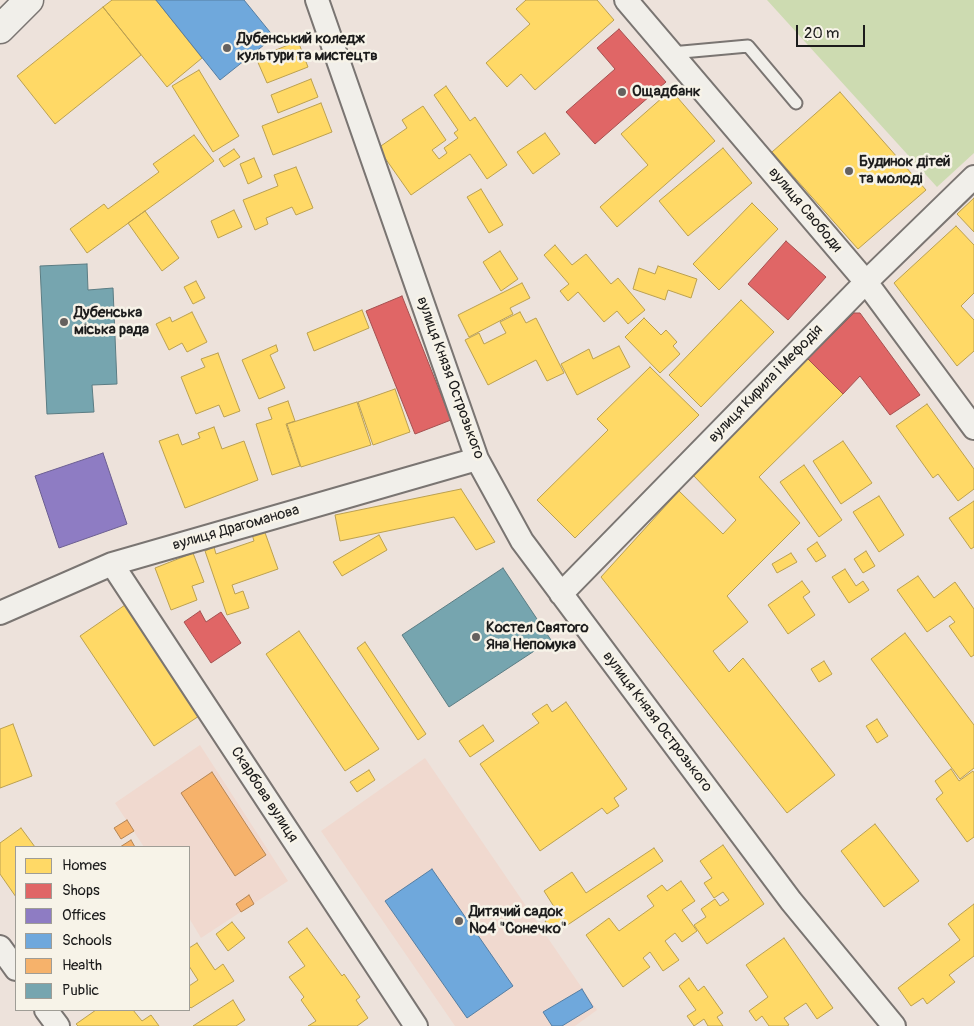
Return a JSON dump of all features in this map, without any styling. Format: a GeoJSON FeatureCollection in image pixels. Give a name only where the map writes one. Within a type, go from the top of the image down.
{"type":"FeatureCollection","features":[{"type":"Feature","properties":{"kind":"main road"},"geometry":{"type":"LineString","coordinates":[[0,29],[29,0]]}},
{"type":"Feature","properties":{"kind":"street","name":"вулиця Князя Острозького"},"geometry":{"type":"LineString","coordinates":[[317,0],[477,459],[522,541],[791,901],[894,1026]]}},
{"type":"Feature","properties":{"kind":"street","name":"вулиця Свободи"},"geometry":{"type":"LineString","coordinates":[[626,0],[866,282],[974,428]]}},
{"type":"Feature","properties":{"kind":"street","name":"вулиця Кирила і Мефодія"},"geometry":{"type":"LineString","coordinates":[[561,594],[866,282],[974,177]]}},
{"type":"Feature","properties":{"kind":"street","name":"вулиця Драгоманова"},"geometry":{"type":"LineString","coordinates":[[0,613],[112,564],[477,459]]}},
{"type":"Feature","properties":{"kind":"street","name":"Скарбова вулиця"},"geometry":{"type":"LineString","coordinates":[[112,564],[416,1026]]}},
{"type":"Feature","properties":{"kind":"street"},"geometry":{"type":"LineString","coordinates":[[0,947],[15,968]]}},
{"type":"Feature","properties":{"kind":"lane"},"geometry":{"type":"LineString","coordinates":[[671,53],[748,46],[796,103]]}},
{"type":"Feature","properties":{"kind":"shaded area"},"geometry":{"type":"Polygon","coordinates":[[[200,745],[288,881],[201,938],[190,920],[190,846],[143,846],[115,803],[200,745]]]}},
{"type":"Feature","properties":{"kind":"shaded area","name":"Дитячий садок №4 \"Сонечко\""},"geometry":{"type":"Polygon","coordinates":[[[425,758],[597,1010],[575,1026],[455,1026],[321,831],[425,758]]]}},
{"type":"Feature","properties":{"kind":"green space"},"geometry":{"type":"Polygon","coordinates":[[[767,0],[974,0],[974,153],[937,187],[767,0]]]}},
{"type":"Feature","properties":{"kind":"building: Homes"},"geometry":{"type":"Polygon","coordinates":[[[112,0],[156,0],[202,58],[167,87],[103,7],[112,0]]]}},
{"type":"Feature","properties":{"kind":"building: Homes"},"geometry":{"type":"Polygon","coordinates":[[[526,0],[597,0],[614,20],[535,90],[521,74],[507,87],[486,63],[530,24],[516,9],[526,0]]]}},
{"type":"Feature","properties":{"kind":"building: Homes"},"geometry":{"type":"Polygon","coordinates":[[[103,7],[141,55],[55,124],[17,76],[103,7]]]}},
{"type":"Feature","properties":{"kind":"building: Homes"},"geometry":{"type":"Polygon","coordinates":[[[298,41],[308,67],[267,83],[256,58],[298,41]]]}},
{"type":"Feature","properties":{"kind":"building: Homes"},"geometry":{"type":"Polygon","coordinates":[[[199,70],[239,136],[213,152],[172,86],[199,70]]]}},
{"type":"Feature","properties":{"kind":"building: Homes"},"geometry":{"type":"Polygon","coordinates":[[[311,79],[318,97],[278,113],[271,95],[311,79]]]}},
{"type":"Feature","properties":{"kind":"building: Homes"},"geometry":{"type":"Polygon","coordinates":[[[446,86],[470,121],[475,117],[507,165],[487,179],[470,154],[411,195],[378,148],[407,128],[402,120],[423,106],[446,140],[432,150],[439,159],[447,153],[444,148],[458,138],[454,133],[458,130],[434,95],[446,86]]]}},
{"type":"Feature","properties":{"kind":"building: Homes"},"geometry":{"type":"Polygon","coordinates":[[[671,90],[715,141],[617,227],[600,207],[648,165],[621,134],[671,90]]]}},
{"type":"Feature","properties":{"kind":"building: Homes","name":"Будинок дітей та молоді"},"geometry":{"type":"Polygon","coordinates":[[[840,92],[926,190],[858,249],[772,152],[840,92]]]}},
{"type":"Feature","properties":{"kind":"building: Homes"},"geometry":{"type":"Polygon","coordinates":[[[321,103],[332,132],[273,155],[262,126],[321,103]]]}},
{"type":"Feature","properties":{"kind":"building: Homes"},"geometry":{"type":"Polygon","coordinates":[[[545,133],[560,154],[533,174],[517,152],[545,133]]]}},
{"type":"Feature","properties":{"kind":"building: Homes"},"geometry":{"type":"Polygon","coordinates":[[[194,135],[214,161],[87,253],[70,229],[104,204],[108,209],[159,172],[153,164],[194,135]]]}},
{"type":"Feature","properties":{"kind":"building: Homes"},"geometry":{"type":"Polygon","coordinates":[[[723,148],[752,183],[688,236],[659,201],[723,148]]]}},
{"type":"Feature","properties":{"kind":"building: Homes"},"geometry":{"type":"Polygon","coordinates":[[[234,149],[240,157],[224,167],[219,159],[234,149]]]}},
{"type":"Feature","properties":{"kind":"building: Homes"},"geometry":{"type":"Polygon","coordinates":[[[254,158],[262,177],[248,184],[240,164],[254,158]]]}},
{"type":"Feature","properties":{"kind":"building: Homes"},"geometry":{"type":"Polygon","coordinates":[[[296,167],[313,208],[296,215],[292,207],[266,218],[268,224],[255,230],[243,200],[278,186],[274,175],[296,167]]]}},
{"type":"Feature","properties":{"kind":"building: Homes"},"geometry":{"type":"Polygon","coordinates":[[[481,189],[503,225],[489,233],[467,197],[481,189]]]}},
{"type":"Feature","properties":{"kind":"building: Homes"},"geometry":{"type":"Polygon","coordinates":[[[974,198],[974,232],[957,214],[974,198]]]}},
{"type":"Feature","properties":{"kind":"building: Homes"},"geometry":{"type":"Polygon","coordinates":[[[752,203],[778,229],[719,290],[693,264],[752,203]]]}},
{"type":"Feature","properties":{"kind":"building: Homes"},"geometry":{"type":"Polygon","coordinates":[[[234,210],[242,227],[218,238],[211,221],[234,210]]]}},
{"type":"Feature","properties":{"kind":"building: Homes"},"geometry":{"type":"Polygon","coordinates":[[[145,211],[179,258],[162,271],[128,223],[145,211]]]}},
{"type":"Feature","properties":{"kind":"building: Homes"},"geometry":{"type":"Polygon","coordinates":[[[956,226],[974,245],[974,293],[961,306],[974,320],[974,351],[957,366],[894,283],[956,226]]]}},
{"type":"Feature","properties":{"kind":"building: Homes"},"geometry":{"type":"Polygon","coordinates":[[[555,245],[572,265],[586,254],[611,284],[618,278],[645,310],[628,324],[617,311],[604,322],[578,292],[568,301],[560,291],[569,284],[544,255],[555,245]]]}},
{"type":"Feature","properties":{"kind":"building: Homes"},"geometry":{"type":"Polygon","coordinates":[[[500,251],[518,279],[501,291],[483,262],[500,251]]]}},
{"type":"Feature","properties":{"kind":"building: Homes"},"geometry":{"type":"Polygon","coordinates":[[[658,266],[697,279],[691,298],[668,290],[665,300],[633,289],[639,268],[655,274],[658,266]]]}},
{"type":"Feature","properties":{"kind":"building: Homes"},"geometry":{"type":"Polygon","coordinates":[[[196,281],[205,298],[193,304],[184,287],[196,281]]]}},
{"type":"Feature","properties":{"kind":"building: Homes"},"geometry":{"type":"Polygon","coordinates":[[[522,283],[530,298],[510,308],[513,314],[469,337],[458,315],[522,283]]]}},
{"type":"Feature","properties":{"kind":"building: Homes"},"geometry":{"type":"Polygon","coordinates":[[[741,300],[774,332],[701,407],[669,375],[741,300]]]}},
{"type":"Feature","properties":{"kind":"building: Homes"},"geometry":{"type":"Polygon","coordinates":[[[362,310],[369,328],[314,351],[307,333],[362,310]]]}},
{"type":"Feature","properties":{"kind":"building: Homes"},"geometry":{"type":"Polygon","coordinates":[[[192,312],[207,342],[187,352],[182,343],[169,350],[156,324],[170,317],[172,322],[192,312]]]}},
{"type":"Feature","properties":{"kind":"building: Homes"},"geometry":{"type":"Polygon","coordinates":[[[520,312],[526,323],[536,318],[564,373],[547,381],[536,360],[488,385],[465,340],[479,333],[484,344],[506,333],[500,322],[520,312]]]}},
{"type":"Feature","properties":{"kind":"building: Homes"},"geometry":{"type":"Polygon","coordinates":[[[644,318],[661,335],[666,330],[677,342],[673,346],[680,354],[660,373],[625,337],[644,318]]]}},
{"type":"Feature","properties":{"kind":"building: Homes"},"geometry":{"type":"Polygon","coordinates":[[[276,345],[278,351],[270,355],[285,388],[259,399],[242,360],[276,345]]]}},
{"type":"Feature","properties":{"kind":"building: Homes"},"geometry":{"type":"Polygon","coordinates":[[[619,346],[630,367],[577,395],[561,364],[589,349],[593,359],[619,346]]]}},
{"type":"Feature","properties":{"kind":"building: Homes"},"geometry":{"type":"Polygon","coordinates":[[[218,353],[240,411],[224,417],[219,405],[196,414],[181,377],[205,367],[201,359],[218,353]]]}},
{"type":"Feature","properties":{"kind":"building: Homes"},"geometry":{"type":"Polygon","coordinates":[[[808,359],[843,394],[759,477],[800,523],[727,596],[748,622],[713,651],[729,672],[743,658],[835,775],[787,813],[601,577],[679,491],[723,534],[736,520],[693,475],[808,359]]]}},
{"type":"Feature","properties":{"kind":"building: Homes"},"geometry":{"type":"Polygon","coordinates":[[[650,367],[699,415],[575,538],[537,500],[608,430],[597,419],[650,367]]]}},
{"type":"Feature","properties":{"kind":"building: Homes"},"geometry":{"type":"Polygon","coordinates":[[[395,389],[410,432],[373,445],[358,402],[395,389]]]}},
{"type":"Feature","properties":{"kind":"building: Homes"},"geometry":{"type":"Polygon","coordinates":[[[288,401],[295,421],[286,424],[300,466],[272,475],[256,424],[272,419],[268,408],[288,401]]]}},
{"type":"Feature","properties":{"kind":"building: Homes"},"geometry":{"type":"Polygon","coordinates":[[[357,402],[371,445],[301,467],[287,424],[357,402]]]}},
{"type":"Feature","properties":{"kind":"building: Homes"},"geometry":{"type":"Polygon","coordinates":[[[927,404],[974,469],[974,489],[958,501],[938,474],[933,478],[896,426],[927,404]]]}},
{"type":"Feature","properties":{"kind":"building: Homes"},"geometry":{"type":"Polygon","coordinates":[[[214,427],[222,449],[244,441],[258,480],[185,508],[159,441],[178,434],[182,445],[200,438],[198,433],[214,427]]]}},
{"type":"Feature","properties":{"kind":"building: Homes"},"geometry":{"type":"Polygon","coordinates":[[[843,441],[872,483],[841,504],[813,461],[843,441]]]}},
{"type":"Feature","properties":{"kind":"building: Homes"},"geometry":{"type":"Polygon","coordinates":[[[804,465],[842,520],[819,537],[780,482],[804,465]]]}},
{"type":"Feature","properties":{"kind":"building: Homes"},"geometry":{"type":"Polygon","coordinates":[[[461,489],[495,542],[476,550],[454,517],[340,541],[335,515],[461,489]]]}},
{"type":"Feature","properties":{"kind":"building: Homes"},"geometry":{"type":"Polygon","coordinates":[[[879,496],[904,535],[879,552],[853,512],[879,496]]]}},
{"type":"Feature","properties":{"kind":"building: Homes"},"geometry":{"type":"Polygon","coordinates":[[[974,501],[974,547],[971,549],[949,518],[974,501]]]}},
{"type":"Feature","properties":{"kind":"building: Homes"},"geometry":{"type":"Polygon","coordinates":[[[263,527],[278,569],[232,585],[235,594],[243,591],[249,608],[227,615],[205,551],[214,547],[216,554],[254,541],[251,531],[263,527]]]}},
{"type":"Feature","properties":{"kind":"building: Homes"},"geometry":{"type":"Polygon","coordinates":[[[379,535],[387,550],[342,576],[333,562],[379,535]]]}},
{"type":"Feature","properties":{"kind":"building: Homes"},"geometry":{"type":"Polygon","coordinates":[[[817,542],[826,556],[816,562],[807,549],[817,542]]]}},
{"type":"Feature","properties":{"kind":"building: Homes"},"geometry":{"type":"Polygon","coordinates":[[[866,551],[875,566],[863,573],[854,559],[866,551]]]}},
{"type":"Feature","properties":{"kind":"building: Homes"},"geometry":{"type":"Polygon","coordinates":[[[193,553],[204,582],[192,586],[197,600],[171,610],[155,568],[193,553]]]}},
{"type":"Feature","properties":{"kind":"building: Homes"},"geometry":{"type":"Polygon","coordinates":[[[791,553],[797,562],[777,573],[772,564],[791,553]]]}},
{"type":"Feature","properties":{"kind":"building: Homes"},"geometry":{"type":"Polygon","coordinates":[[[845,569],[856,586],[863,581],[869,590],[849,603],[832,577],[845,569]]]}},
{"type":"Feature","properties":{"kind":"building: Homes"},"geometry":{"type":"Polygon","coordinates":[[[918,576],[934,598],[955,582],[974,609],[974,655],[971,657],[949,626],[955,622],[950,616],[927,632],[897,590],[918,576]]]}},
{"type":"Feature","properties":{"kind":"building: Homes"},"geometry":{"type":"Polygon","coordinates":[[[802,581],[810,592],[803,597],[815,615],[788,634],[768,605],[802,581]]]}},
{"type":"Feature","properties":{"kind":"building: Homes"},"geometry":{"type":"Polygon","coordinates":[[[125,605],[199,716],[154,746],[80,636],[125,605]]]}},
{"type":"Feature","properties":{"kind":"building: Homes"},"geometry":{"type":"Polygon","coordinates":[[[299,631],[379,749],[345,771],[266,654],[299,631]]]}},
{"type":"Feature","properties":{"kind":"building: Homes"},"geometry":{"type":"Polygon","coordinates":[[[905,633],[974,725],[974,768],[960,779],[871,659],[905,633]]]}},
{"type":"Feature","properties":{"kind":"building: Homes"},"geometry":{"type":"Polygon","coordinates":[[[365,642],[426,734],[418,740],[357,648],[365,642]]]}},
{"type":"Feature","properties":{"kind":"building: Homes"},"geometry":{"type":"Polygon","coordinates":[[[824,661],[832,674],[819,682],[811,669],[824,661]]]}},
{"type":"Feature","properties":{"kind":"building: Homes"},"geometry":{"type":"Polygon","coordinates":[[[566,702],[627,789],[614,798],[619,806],[607,814],[602,808],[540,851],[480,764],[539,723],[532,714],[547,704],[552,712],[566,702]]]}},
{"type":"Feature","properties":{"kind":"building: Homes"},"geometry":{"type":"Polygon","coordinates":[[[877,719],[888,736],[877,743],[866,726],[877,719]]]}},
{"type":"Feature","properties":{"kind":"building: Homes"},"geometry":{"type":"Polygon","coordinates":[[[13,724],[32,776],[0,788],[0,729],[13,724]]]}},
{"type":"Feature","properties":{"kind":"building: Homes"},"geometry":{"type":"Polygon","coordinates":[[[483,725],[494,741],[470,757],[459,741],[483,725]]]}},
{"type":"Feature","properties":{"kind":"building: Homes"},"geometry":{"type":"Polygon","coordinates":[[[951,769],[959,781],[973,771],[974,773],[974,837],[967,842],[936,799],[943,793],[935,781],[951,769]]]}},
{"type":"Feature","properties":{"kind":"building: Homes"},"geometry":{"type":"Polygon","coordinates":[[[369,770],[375,780],[357,792],[350,782],[369,770]]]}},
{"type":"Feature","properties":{"kind":"building: Homes"},"geometry":{"type":"Polygon","coordinates":[[[875,824],[919,881],[884,907],[841,851],[875,824]]]}},
{"type":"Feature","properties":{"kind":"building: Homes"},"geometry":{"type":"Polygon","coordinates":[[[21,828],[34,846],[15,846],[15,896],[0,874],[0,843],[21,828]]]}},
{"type":"Feature","properties":{"kind":"building: Homes"},"geometry":{"type":"Polygon","coordinates":[[[723,845],[764,904],[707,944],[694,925],[706,917],[701,909],[715,899],[720,906],[729,900],[723,892],[714,898],[704,883],[712,878],[700,861],[723,845]]]}},
{"type":"Feature","properties":{"kind":"building: Homes"},"geometry":{"type":"Polygon","coordinates":[[[654,848],[663,861],[554,934],[545,921],[558,913],[544,891],[572,872],[586,893],[654,848]]]}},
{"type":"Feature","properties":{"kind":"building: Homes"},"geometry":{"type":"Polygon","coordinates":[[[681,881],[695,901],[682,910],[697,931],[682,942],[675,933],[665,941],[679,960],[663,971],[650,952],[643,958],[650,967],[623,987],[586,935],[609,918],[619,931],[654,906],[647,896],[662,885],[667,891],[681,881]]]}},
{"type":"Feature","properties":{"kind":"building: Homes"},"geometry":{"type":"Polygon","coordinates":[[[974,904],[974,956],[949,975],[955,982],[927,1004],[923,998],[911,1006],[898,988],[960,940],[948,924],[974,904]]]}},
{"type":"Feature","properties":{"kind":"building: Homes"},"geometry":{"type":"Polygon","coordinates":[[[232,922],[245,938],[228,951],[216,934],[232,922]]]}},
{"type":"Feature","properties":{"kind":"building: Homes"},"geometry":{"type":"Polygon","coordinates":[[[307,928],[360,997],[356,1000],[368,1018],[357,1026],[308,1026],[316,1021],[301,1000],[304,997],[289,977],[305,966],[288,942],[307,928]]]}},
{"type":"Feature","properties":{"kind":"building: Homes"},"geometry":{"type":"Polygon","coordinates":[[[784,938],[833,1008],[817,1019],[806,1003],[784,1018],[789,1025],[769,1026],[762,1016],[756,1021],[749,1011],[768,997],[746,965],[784,938]]]}},
{"type":"Feature","properties":{"kind":"building: Homes"},"geometry":{"type":"Polygon","coordinates":[[[197,943],[215,970],[223,964],[234,981],[191,1008],[190,985],[198,980],[190,968],[190,947],[197,943]]]}},
{"type":"Feature","properties":{"kind":"building: Homes"},"geometry":{"type":"Polygon","coordinates":[[[689,978],[698,991],[704,986],[723,1013],[717,1017],[723,1026],[708,1026],[704,1019],[694,1026],[687,1016],[696,1010],[679,986],[689,978]]]}},
{"type":"Feature","properties":{"kind":"building: Homes"},"geometry":{"type":"Polygon","coordinates":[[[233,1000],[245,1020],[236,1026],[193,1026],[233,1000]]]}},
{"type":"Feature","properties":{"kind":"building: Homes"},"geometry":{"type":"Polygon","coordinates":[[[95,1011],[134,1011],[142,1021],[151,1015],[159,1026],[78,1026],[76,1024],[95,1011]]]}},
{"type":"Feature","properties":{"kind":"building: Shops"},"geometry":{"type":"Polygon","coordinates":[[[619,29],[666,82],[595,144],[566,112],[615,69],[597,48],[619,29]]]}},
{"type":"Feature","properties":{"kind":"building: Shops"},"geometry":{"type":"Polygon","coordinates":[[[786,241],[826,277],[788,320],[748,284],[786,241]]]}},
{"type":"Feature","properties":{"kind":"building: Shops"},"geometry":{"type":"Polygon","coordinates":[[[402,296],[451,420],[415,434],[366,311],[402,296]]]}},
{"type":"Feature","properties":{"kind":"building: Shops"},"geometry":{"type":"Polygon","coordinates":[[[854,313],[860,313],[920,395],[890,415],[860,376],[843,394],[808,359],[854,313]]]}},
{"type":"Feature","properties":{"kind":"building: Shops"},"geometry":{"type":"Polygon","coordinates":[[[200,611],[206,622],[221,612],[241,643],[211,663],[184,622],[200,611]]]}},
{"type":"Feature","properties":{"kind":"building: Offices"},"geometry":{"type":"Polygon","coordinates":[[[103,453],[127,524],[59,548],[35,476],[103,453]]]}},
{"type":"Feature","properties":{"kind":"building: Schools","name":"Дубенський коледж культури та мистецтв"},"geometry":{"type":"Polygon","coordinates":[[[156,0],[244,0],[274,37],[220,80],[156,0]]]}},
{"type":"Feature","properties":{"kind":"building: Schools"},"geometry":{"type":"Polygon","coordinates":[[[432,869],[513,986],[467,1018],[385,901],[432,869]]]}},
{"type":"Feature","properties":{"kind":"building: Schools"},"geometry":{"type":"Polygon","coordinates":[[[582,989],[593,1007],[562,1026],[552,1026],[543,1012],[582,989]]]}},
{"type":"Feature","properties":{"kind":"building: Health"},"geometry":{"type":"Polygon","coordinates":[[[212,772],[266,855],[235,876],[181,793],[212,772]]]}},
{"type":"Feature","properties":{"kind":"building: Health"},"geometry":{"type":"Polygon","coordinates":[[[127,820],[134,831],[121,839],[114,828],[127,820]]]}},
{"type":"Feature","properties":{"kind":"building: Health"},"geometry":{"type":"Polygon","coordinates":[[[131,840],[134,846],[122,846],[131,840]]]}},
{"type":"Feature","properties":{"kind":"building: Health"},"geometry":{"type":"Polygon","coordinates":[[[249,895],[254,904],[241,912],[236,904],[249,895]]]}},
{"type":"Feature","properties":{"kind":"building: Public"},"geometry":{"type":"Polygon","coordinates":[[[87,264],[88,290],[113,288],[117,384],[92,385],[94,412],[47,414],[40,266],[87,264]]]}},
{"type":"Feature","properties":{"kind":"building: Public","name":"Костел Святого Яна Непомука"},"geometry":{"type":"Polygon","coordinates":[[[503,568],[551,640],[449,707],[402,635],[503,568]]]}},
{"type":"Feature","properties":{"kind":"place","name":"Дубенський коледж культури та мистецтв"},"geometry":{"type":"Point","coordinates":[227,48]}},
{"type":"Feature","properties":{"kind":"place","name":"Ощадбанк"},"geometry":{"type":"Point","coordinates":[622,92]}},
{"type":"Feature","properties":{"kind":"place","name":"Будинок дітей та молоді"},"geometry":{"type":"Point","coordinates":[849,171]}},
{"type":"Feature","properties":{"kind":"place","name":"Дубенська міська рада"},"geometry":{"type":"Point","coordinates":[64,322]}},
{"type":"Feature","properties":{"kind":"place","name":"Костел Святого Яна Непомука"},"geometry":{"type":"Point","coordinates":[476,637]}},
{"type":"Feature","properties":{"kind":"place","name":"Дитячий садок №4 \"Сонечко\""},"geometry":{"type":"Point","coordinates":[459,921]}}]}
